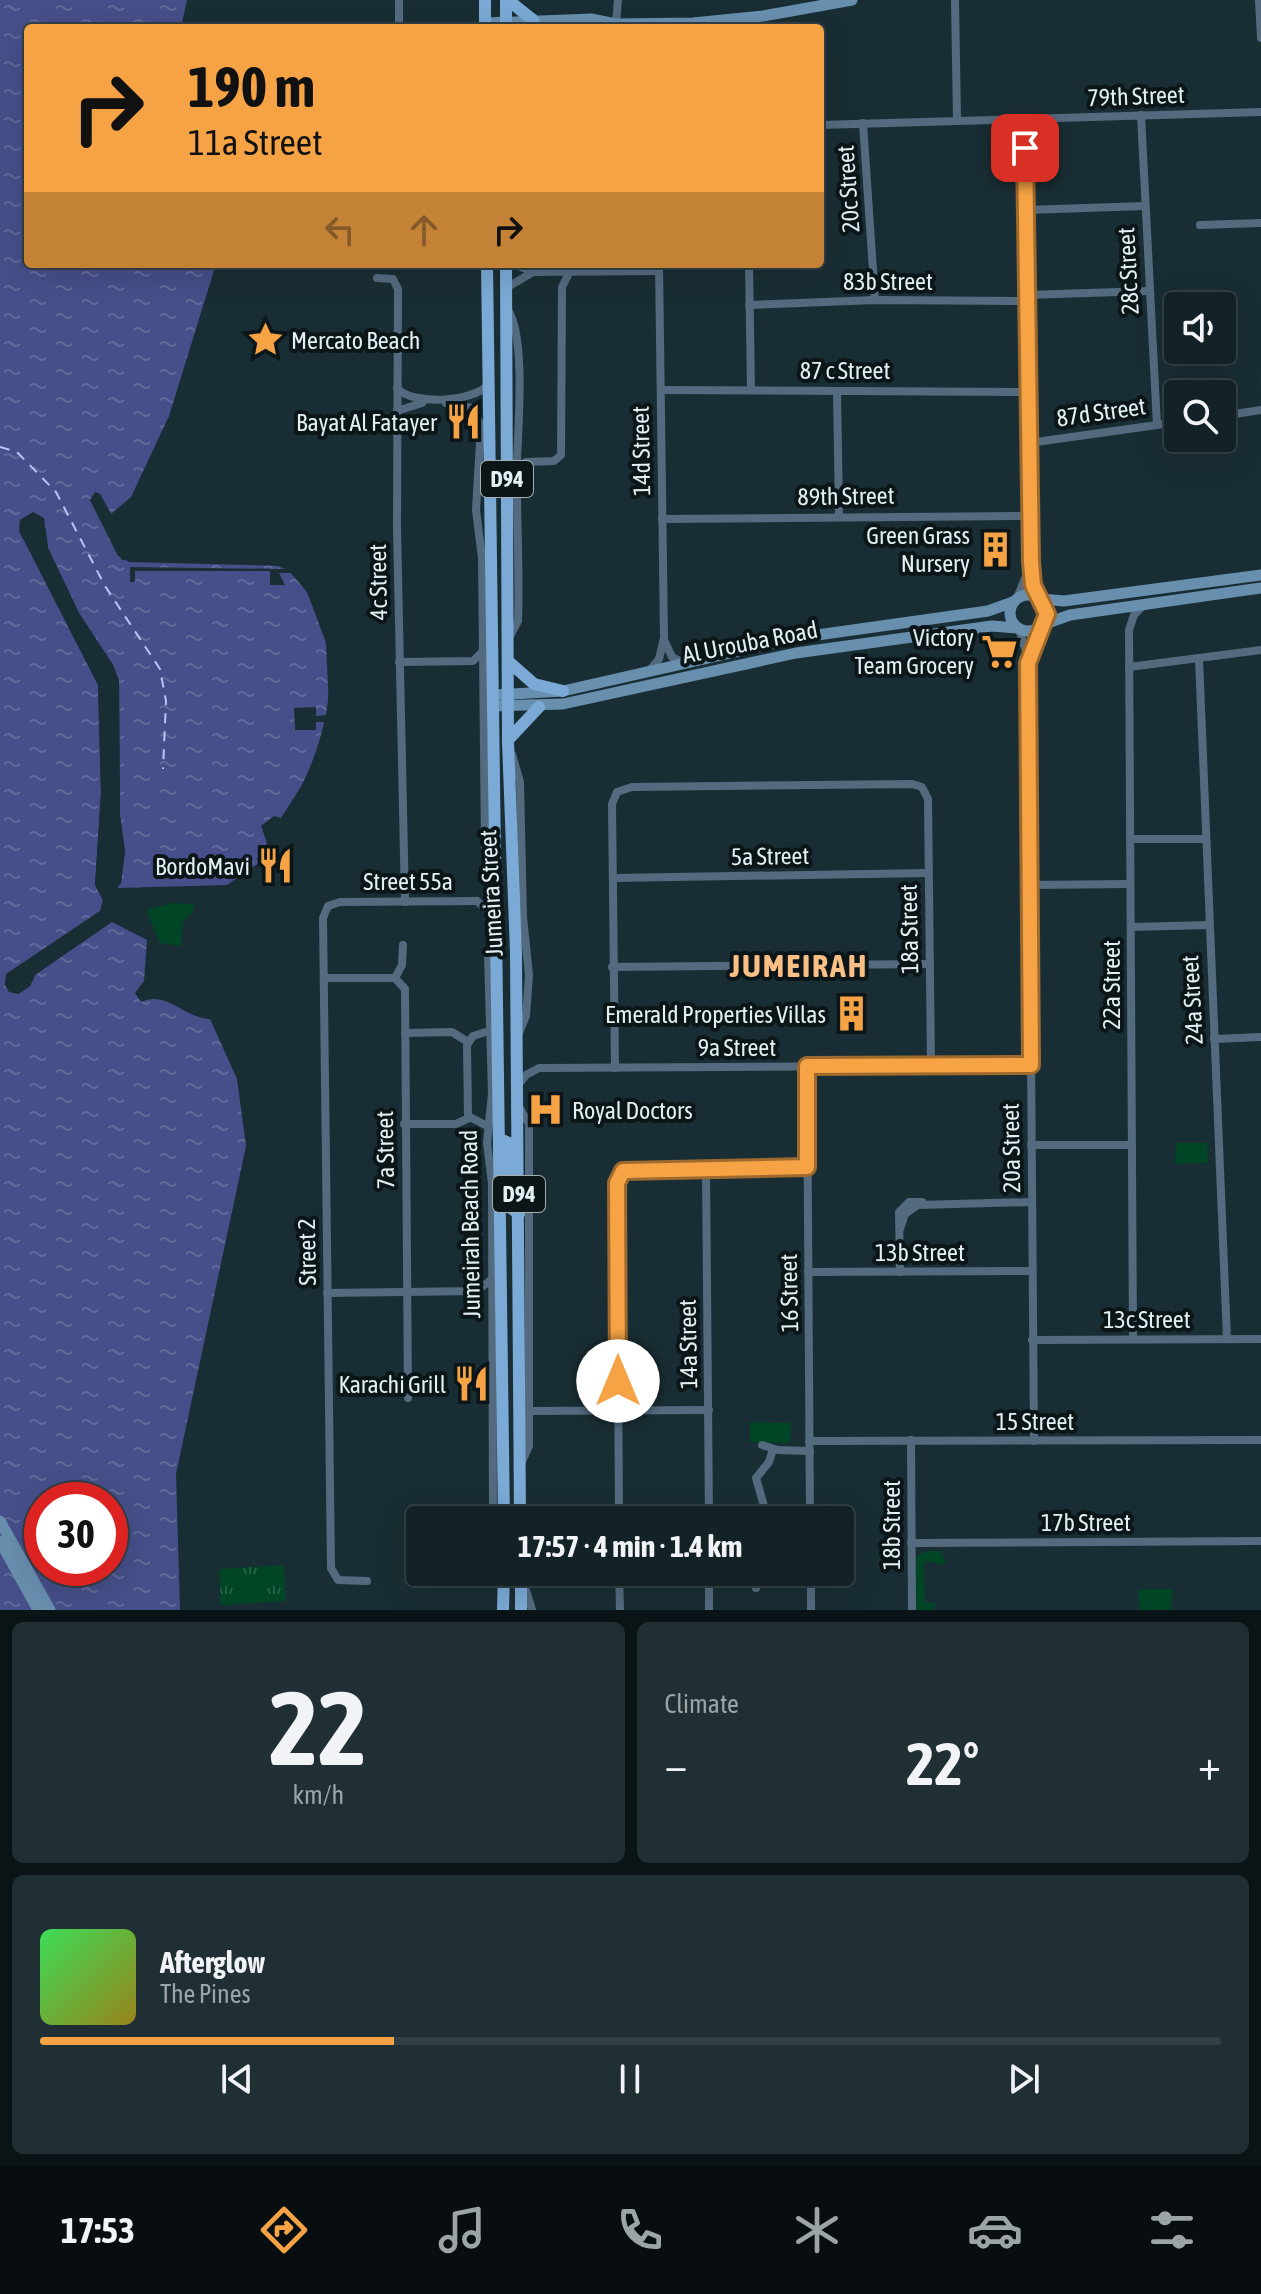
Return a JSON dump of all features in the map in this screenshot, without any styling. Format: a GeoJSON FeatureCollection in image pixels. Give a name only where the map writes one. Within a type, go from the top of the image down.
{"type":"FeatureCollection","features":[{"type":"Feature","properties":{"kind":"main road"},"geometry":{"type":"LineString","coordinates":[[485,0],[485,24]]}},
{"type":"Feature","properties":{"kind":"main road"},"geometry":{"type":"LineString","coordinates":[[507,0],[533,20]]}},
{"type":"Feature","properties":{"kind":"main road"},"geometry":{"type":"LineString","coordinates":[[506,24],[507,0]]}},
{"type":"Feature","properties":{"kind":"main road"},"geometry":{"type":"LineString","coordinates":[[671,24],[852,0]]}},
{"type":"Feature","properties":{"kind":"main road"},"geometry":{"type":"LineString","coordinates":[[511,24],[533,20],[600,20],[616,24]]}},
{"type":"Feature","properties":{"kind":"main road","name":"Jumeira Street"},"geometry":{"type":"LineString","coordinates":[[487,268],[489,418],[485,460],[493,700],[504,1506]]}},
{"type":"Feature","properties":{"kind":"main road","name":"Jumeira Street"},"geometry":{"type":"LineString","coordinates":[[506,268],[508,742],[518,1105],[520,1506]]}},
{"type":"Feature","properties":{"kind":"main road"},"geometry":{"type":"LineString","coordinates":[[1261,575],[1071,600],[1027,594],[1015,600],[1010,619],[1018,629],[1030,631],[1070,615],[1261,588]]}},
{"type":"Feature","properties":{"kind":"main road"},"geometry":{"type":"LineString","coordinates":[[1040,598],[1047,614],[1041,626]]}},
{"type":"Feature","properties":{"kind":"main road","name":"Al Urouba Road"},"geometry":{"type":"LineString","coordinates":[[508,701],[796,638],[988,611],[1015,600]]}},
{"type":"Feature","properties":{"kind":"main road","name":"Al Urouba Road"},"geometry":{"type":"LineString","coordinates":[[493,700],[539,707],[605,696],[796,653],[992,626],[1018,629]]}},
{"type":"Feature","properties":{"kind":"main road"},"geometry":{"type":"LineString","coordinates":[[508,661],[534,684],[563,691]]}},
{"type":"Feature","properties":{"kind":"main road"},"geometry":{"type":"LineString","coordinates":[[508,742],[522,722],[539,707]]}},
{"type":"Feature","properties":{"kind":"main road"},"geometry":{"type":"LineString","coordinates":[[500,1139],[508,1141],[509,1200],[511,1208],[519,1214]]}},
{"type":"Feature","properties":{"kind":"main road"},"geometry":{"type":"LineString","coordinates":[[0,1521],[50,1610]]}},
{"type":"Feature","properties":{"kind":"main road"},"geometry":{"type":"LineString","coordinates":[[0,1541],[38,1610]]}},
{"type":"Feature","properties":{"kind":"main road"},"geometry":{"type":"LineString","coordinates":[[503,1610],[504,1586]]}},
{"type":"Feature","properties":{"kind":"main road"},"geometry":{"type":"LineString","coordinates":[[521,1586],[521,1610]]}},
{"type":"Feature","properties":{"kind":"street"},"geometry":{"type":"LineString","coordinates":[[399,0],[399,24]]}},
{"type":"Feature","properties":{"kind":"street"},"geometry":{"type":"LineString","coordinates":[[616,24],[618,0]]}},
{"type":"Feature","properties":{"kind":"street"},"geometry":{"type":"LineString","coordinates":[[955,0],[957,120]]}},
{"type":"Feature","properties":{"kind":"street"},"geometry":{"type":"LineString","coordinates":[[1259,0],[1261,38]]}},
{"type":"Feature","properties":{"kind":"street","name":"79th Street"},"geometry":{"type":"LineString","coordinates":[[824,125],[1261,112]]}},
{"type":"Feature","properties":{"kind":"street","name":"28c Street"},"geometry":{"type":"LineString","coordinates":[[1141,115],[1157,425]]}},
{"type":"Feature","properties":{"kind":"street"},"geometry":{"type":"LineString","coordinates":[[1025,119],[1031,562],[1040,598]]}},
{"type":"Feature","properties":{"kind":"street","name":"20c Street"},"geometry":{"type":"LineString","coordinates":[[863,123],[875,300]]}},
{"type":"Feature","properties":{"kind":"street"},"geometry":{"type":"LineString","coordinates":[[1026,210],[1145,206]]}},
{"type":"Feature","properties":{"kind":"street"},"geometry":{"type":"LineString","coordinates":[[1200,225],[1261,223]]}},
{"type":"Feature","properties":{"kind":"street"},"geometry":{"type":"LineString","coordinates":[[524,268],[533,272],[585,268]]}},
{"type":"Feature","properties":{"kind":"street","name":"14d Street"},"geometry":{"type":"LineString","coordinates":[[646,673],[659,659],[664,638],[659,268]]}},
{"type":"Feature","properties":{"kind":"street"},"geometry":{"type":"LineString","coordinates":[[749,268],[751,390]]}},
{"type":"Feature","properties":{"kind":"street"},"geometry":{"type":"LineString","coordinates":[[517,467],[529,462],[554,461],[561,455],[562,287],[570,271]]}},
{"type":"Feature","properties":{"kind":"street"},"geometry":{"type":"LineString","coordinates":[[506,288],[533,272]]}},
{"type":"Feature","properties":{"kind":"street","name":"4c Street"},"geometry":{"type":"LineString","coordinates":[[377,278],[390,278],[398,285],[399,662],[405,902]]}},
{"type":"Feature","properties":{"kind":"street","name":"83b Street"},"geometry":{"type":"LineString","coordinates":[[749,305],[1027,298],[1149,291]]}},
{"type":"Feature","properties":{"kind":"street"},"geometry":{"type":"LineString","coordinates":[[506,307],[517,333],[521,406],[517,467],[518,616],[508,640]]}},
{"type":"Feature","properties":{"kind":"street"},"geometry":{"type":"LineString","coordinates":[[397,388],[409,398],[468,398],[481,393],[489,384]]}},
{"type":"Feature","properties":{"kind":"street","name":"87 c Street"},"geometry":{"type":"LineString","coordinates":[[661,390],[1028,392]]}},
{"type":"Feature","properties":{"kind":"street"},"geometry":{"type":"LineString","coordinates":[[837,391],[839,516]]}},
{"type":"Feature","properties":{"kind":"street"},"geometry":{"type":"LineString","coordinates":[[446,403],[468,406],[479,416],[485,460],[476,510],[482,558],[485,850],[495,869]]}},
{"type":"Feature","properties":{"kind":"street"},"geometry":{"type":"LineString","coordinates":[[397,411],[415,404],[472,403],[489,418]]}},
{"type":"Feature","properties":{"kind":"street"},"geometry":{"type":"LineString","coordinates":[[1236,414],[1261,410]]}},
{"type":"Feature","properties":{"kind":"street","name":"87d Street"},"geometry":{"type":"LineString","coordinates":[[1029,443],[1164,424]]}},
{"type":"Feature","properties":{"kind":"street","name":"89th Street"},"geometry":{"type":"LineString","coordinates":[[662,519],[1030,516]]}},
{"type":"Feature","properties":{"kind":"street"},"geometry":{"type":"LineString","coordinates":[[1015,600],[1031,562]]}},
{"type":"Feature","properties":{"kind":"street","name":"22a Street"},"geometry":{"type":"LineString","coordinates":[[1133,1339],[1129,630],[1134,615],[1142,607]]}},
{"type":"Feature","properties":{"kind":"street"},"geometry":{"type":"LineString","coordinates":[[1114,610],[1125,620],[1129,630]]}},
{"type":"Feature","properties":{"kind":"street","name":"20a Street"},"geometry":{"type":"LineString","coordinates":[[1028,663],[1041,626]]}},
{"type":"Feature","properties":{"kind":"street","name":"20a Street"},"geometry":{"type":"LineString","coordinates":[[1018,629],[1028,663],[1034,1441]]}},
{"type":"Feature","properties":{"kind":"street"},"geometry":{"type":"LineString","coordinates":[[664,638],[669,655],[685,663]]}},
{"type":"Feature","properties":{"kind":"street"},"geometry":{"type":"LineString","coordinates":[[1129,667],[1261,650]]}},
{"type":"Feature","properties":{"kind":"street"},"geometry":{"type":"LineString","coordinates":[[399,662],[473,661],[482,652]]}},
{"type":"Feature","properties":{"kind":"street","name":"24a Street"},"geometry":{"type":"LineString","coordinates":[[1199,659],[1227,1339]]}},
{"type":"Feature","properties":{"kind":"street"},"geometry":{"type":"LineString","coordinates":[[473,661],[483,672]]}},
{"type":"Feature","properties":{"kind":"street","name":"18a Street"},"geometry":{"type":"LineString","coordinates":[[613,878],[612,804],[617,792],[624,787],[912,784],[925,791],[931,1066]]}},
{"type":"Feature","properties":{"kind":"street"},"geometry":{"type":"LineString","coordinates":[[1130,839],[1205,839]]}},
{"type":"Feature","properties":{"kind":"street","name":"5a Street"},"geometry":{"type":"LineString","coordinates":[[613,878],[928,873]]}},
{"type":"Feature","properties":{"kind":"street"},"geometry":{"type":"LineString","coordinates":[[613,878],[615,1068]]}},
{"type":"Feature","properties":{"kind":"street"},"geometry":{"type":"LineString","coordinates":[[495,883],[477,901],[496,923]]}},
{"type":"Feature","properties":{"kind":"street"},"geometry":{"type":"LineString","coordinates":[[1030,885],[1130,884]]}},
{"type":"Feature","properties":{"kind":"street","name":"Street 55a"},"geometry":{"type":"LineString","coordinates":[[340,902],[477,901]]}},
{"type":"Feature","properties":{"kind":"street","name":"Street 2"},"geometry":{"type":"LineString","coordinates":[[340,902],[324,912],[331,1573],[338,1580],[367,1581]]}},
{"type":"Feature","properties":{"kind":"street","name":"Jumeirah Beach Road"},"geometry":{"type":"LineString","coordinates":[[493,1506],[492,1183],[487,1126],[492,1093],[488,950],[496,923]]}},
{"type":"Feature","properties":{"kind":"street"},"geometry":{"type":"LineString","coordinates":[[1131,927],[1209,925]]}},
{"type":"Feature","properties":{"kind":"street"},"geometry":{"type":"LineString","coordinates":[[324,978],[395,978],[402,965],[403,945]]}},
{"type":"Feature","properties":{"kind":"street"},"geometry":{"type":"LineString","coordinates":[[612,967],[930,964]]}},
{"type":"Feature","properties":{"kind":"street","name":"7a Street"},"geometry":{"type":"LineString","coordinates":[[395,978],[405,989],[408,1398]]}},
{"type":"Feature","properties":{"kind":"street"},"geometry":{"type":"LineString","coordinates":[[469,1118],[468,1042],[473,1036],[489,1031]]}},
{"type":"Feature","properties":{"kind":"street"},"geometry":{"type":"LineString","coordinates":[[405,1033],[452,1032],[468,1042]]}},
{"type":"Feature","properties":{"kind":"street"},"geometry":{"type":"LineString","coordinates":[[1214,1039],[1261,1037]]}},
{"type":"Feature","properties":{"kind":"street"},"geometry":{"type":"LineString","coordinates":[[516,1043],[525,1061],[539,1068]]}},
{"type":"Feature","properties":{"kind":"street","name":"9a Street"},"geometry":{"type":"LineString","coordinates":[[539,1068],[1031,1065]]}},
{"type":"Feature","properties":{"kind":"street","name":"16 Street"},"geometry":{"type":"LineString","coordinates":[[807,1066],[810,1506]]}},
{"type":"Feature","properties":{"kind":"street"},"geometry":{"type":"LineString","coordinates":[[517,1086],[526,1075],[539,1068]]}},
{"type":"Feature","properties":{"kind":"street"},"geometry":{"type":"LineString","coordinates":[[518,1105],[529,1124],[530,1411],[529,1449],[520,1466]]}},
{"type":"Feature","properties":{"kind":"street"},"geometry":{"type":"LineString","coordinates":[[404,1124],[456,1124],[469,1118],[487,1126]]}},
{"type":"Feature","properties":{"kind":"street"},"geometry":{"type":"LineString","coordinates":[[1031,1145],[1132,1145]]}},
{"type":"Feature","properties":{"kind":"street"},"geometry":{"type":"LineString","coordinates":[[619,1506],[617,1183],[620,1174],[628,1169],[807,1167]]}},
{"type":"Feature","properties":{"kind":"street","name":"14a Street"},"geometry":{"type":"LineString","coordinates":[[706,1168],[709,1506]]}},
{"type":"Feature","properties":{"kind":"street"},"geometry":{"type":"LineString","coordinates":[[900,1272],[900,1229],[911,1209],[931,1203],[1032,1202]]}},
{"type":"Feature","properties":{"kind":"street","name":"13b Street"},"geometry":{"type":"LineString","coordinates":[[808,1272],[1032,1271]]}},
{"type":"Feature","properties":{"kind":"street"},"geometry":{"type":"LineString","coordinates":[[327,1293],[477,1291],[492,1279]]}},
{"type":"Feature","properties":{"kind":"street"},"geometry":{"type":"LineString","coordinates":[[477,1291],[492,1305]]}},
{"type":"Feature","properties":{"kind":"street","name":"13c Street"},"geometry":{"type":"LineString","coordinates":[[1032,1340],[1261,1339]]}},
{"type":"Feature","properties":{"kind":"street"},"geometry":{"type":"LineString","coordinates":[[530,1411],[709,1410]]}},
{"type":"Feature","properties":{"kind":"street","name":"15 Street"},"geometry":{"type":"LineString","coordinates":[[762,1445],[773,1449],[911,1440],[1261,1440]]}},
{"type":"Feature","properties":{"kind":"street","name":"18b Street"},"geometry":{"type":"LineString","coordinates":[[911,1440],[912,1610]]}},
{"type":"Feature","properties":{"kind":"street"},"geometry":{"type":"LineString","coordinates":[[764,1506],[756,1478],[769,1462],[773,1449]]}},
{"type":"Feature","properties":{"kind":"street","name":"17b Street"},"geometry":{"type":"LineString","coordinates":[[911,1543],[1261,1541]]}},
{"type":"Feature","properties":{"kind":"street"},"geometry":{"type":"LineString","coordinates":[[525,1586],[532,1610]]}},
{"type":"Feature","properties":{"kind":"street"},"geometry":{"type":"LineString","coordinates":[[619,1586],[620,1610]]}},
{"type":"Feature","properties":{"kind":"street"},"geometry":{"type":"LineString","coordinates":[[709,1586],[709,1610]]}},
{"type":"Feature","properties":{"kind":"street"},"geometry":{"type":"LineString","coordinates":[[811,1586],[811,1610]]}},
{"type":"Feature","properties":{"kind":"green space"},"geometry":{"type":"Polygon","coordinates":[[[172,903],[194,904],[193,912],[183,921],[181,946],[160,943],[146,910],[172,903]]]}},
{"type":"Feature","properties":{"kind":"green space"},"geometry":{"type":"Polygon","coordinates":[[[1176,1143],[1207,1143],[1208,1163],[1175,1164],[1176,1143]]]}},
{"type":"Feature","properties":{"kind":"green space"},"geometry":{"type":"Polygon","coordinates":[[[750,1422],[791,1423],[790,1443],[750,1442],[750,1422]]]}},
{"type":"Feature","properties":{"kind":"green space"},"geometry":{"type":"Polygon","coordinates":[[[941,1551],[946,1562],[942,1565],[928,1561],[924,1564],[925,1602],[936,1603],[934,1610],[915,1610],[914,1562],[919,1554],[941,1551]]]}},
{"type":"Feature","properties":{"kind":"green space"},"geometry":{"type":"Polygon","coordinates":[[[284,1565],[286,1601],[221,1605],[219,1569],[284,1565]]]}},
{"type":"Feature","properties":{"kind":"green space"},"geometry":{"type":"Polygon","coordinates":[[[1138,1589],[1173,1589],[1171,1610],[1139,1610],[1138,1589]]]}},
{"type":"Feature","properties":{"kind":"water"},"geometry":{"type":"Polygon","coordinates":[[[0,0],[187,0],[182,24],[24,24],[24,268],[215,268],[169,416],[131,497],[111,514],[100,494],[90,500],[118,556],[129,562],[282,566],[306,591],[321,621],[329,654],[329,689],[324,725],[313,759],[299,791],[281,818],[274,816],[261,826],[267,843],[257,859],[259,863],[227,885],[116,888],[121,883],[125,851],[120,816],[119,681],[113,665],[79,613],[48,548],[44,519],[33,513],[21,520],[20,531],[98,685],[101,793],[95,885],[103,900],[100,911],[6,974],[5,985],[18,994],[30,986],[35,975],[112,922],[147,940],[144,981],[135,993],[141,1002],[159,999],[210,1019],[237,1079],[246,1146],[176,1474],[180,1610],[0,1610],[0,0]]]}},
{"type":"Feature","properties":{"kind":"pier"},"geometry":{"type":"Polygon","coordinates":[[[95,492],[100,494],[111,514],[112,517],[95,498],[124,557],[274,560],[293,570],[310,590],[330,643],[331,722],[313,777],[283,822],[272,818],[281,818],[311,771],[327,722],[316,722],[316,730],[295,730],[294,708],[316,707],[316,716],[327,715],[329,709],[326,643],[307,592],[291,573],[279,573],[285,585],[270,585],[270,571],[135,571],[135,582],[130,582],[130,567],[285,569],[273,564],[122,560],[90,500],[95,492]]]}},
{"type":"Feature","properties":{"kind":"pier"},"geometry":{"type":"Polygon","coordinates":[[[33,512],[44,518],[48,548],[79,613],[113,665],[119,681],[120,816],[125,851],[121,883],[114,892],[112,887],[118,881],[121,851],[116,816],[115,681],[110,667],[76,615],[45,550],[41,521],[33,517],[24,522],[24,530],[102,685],[105,793],[99,884],[107,900],[102,914],[10,977],[12,989],[17,990],[33,972],[115,919],[35,975],[30,986],[18,994],[9,992],[5,985],[6,975],[100,911],[103,900],[95,885],[101,793],[98,685],[19,531],[20,520],[33,512]]]}},
{"type":"Feature","properties":{"kind":"ferry route"},"geometry":{"type":"LineString","coordinates":[[0,447],[17,452],[56,492],[105,586],[160,669],[166,701],[163,769]]}},
{"type":"Feature","properties":{"kind":"place","name":"Mercato Beach"},"geometry":{"type":"Point","coordinates":[265,340]}},
{"type":"Feature","properties":{"kind":"place","name":"Bayat Al Fatayer"},"geometry":{"type":"Point","coordinates":[463,422]}},
{"type":"Feature","properties":{"kind":"place","name":"Green Grass Nursery"},"geometry":{"type":"Point","coordinates":[996,549]}},
{"type":"Feature","properties":{"kind":"place","name":"Victory Team Grocery"},"geometry":{"type":"Point","coordinates":[1000,651]}},
{"type":"Feature","properties":{"kind":"place","name":"BordoMavi"},"geometry":{"type":"Point","coordinates":[276,866]}},
{"type":"Feature","properties":{"kind":"place","name":"Emerald Properties Villas"},"geometry":{"type":"Point","coordinates":[852,1014]}},
{"type":"Feature","properties":{"kind":"place","name":"Royal Doctors"},"geometry":{"type":"Point","coordinates":[546,1110]}},
{"type":"Feature","properties":{"kind":"place","name":"Karachi Grill"},"geometry":{"type":"Point","coordinates":[472,1384]}},
{"type":"Feature","properties":{"kind":"district","name":"JUMEIRAH"},"geometry":{"type":"Point","coordinates":[799,965]}},
{"type":"Feature","properties":{"kind":"route"},"geometry":{"type":"LineString","coordinates":[[618,1381],[617,1183],[623,1171],[633,1168],[807,1167],[807,1066],[1031,1065],[1028,663],[1047,614],[1033,585],[1031,562],[1025,148]]}}]}
